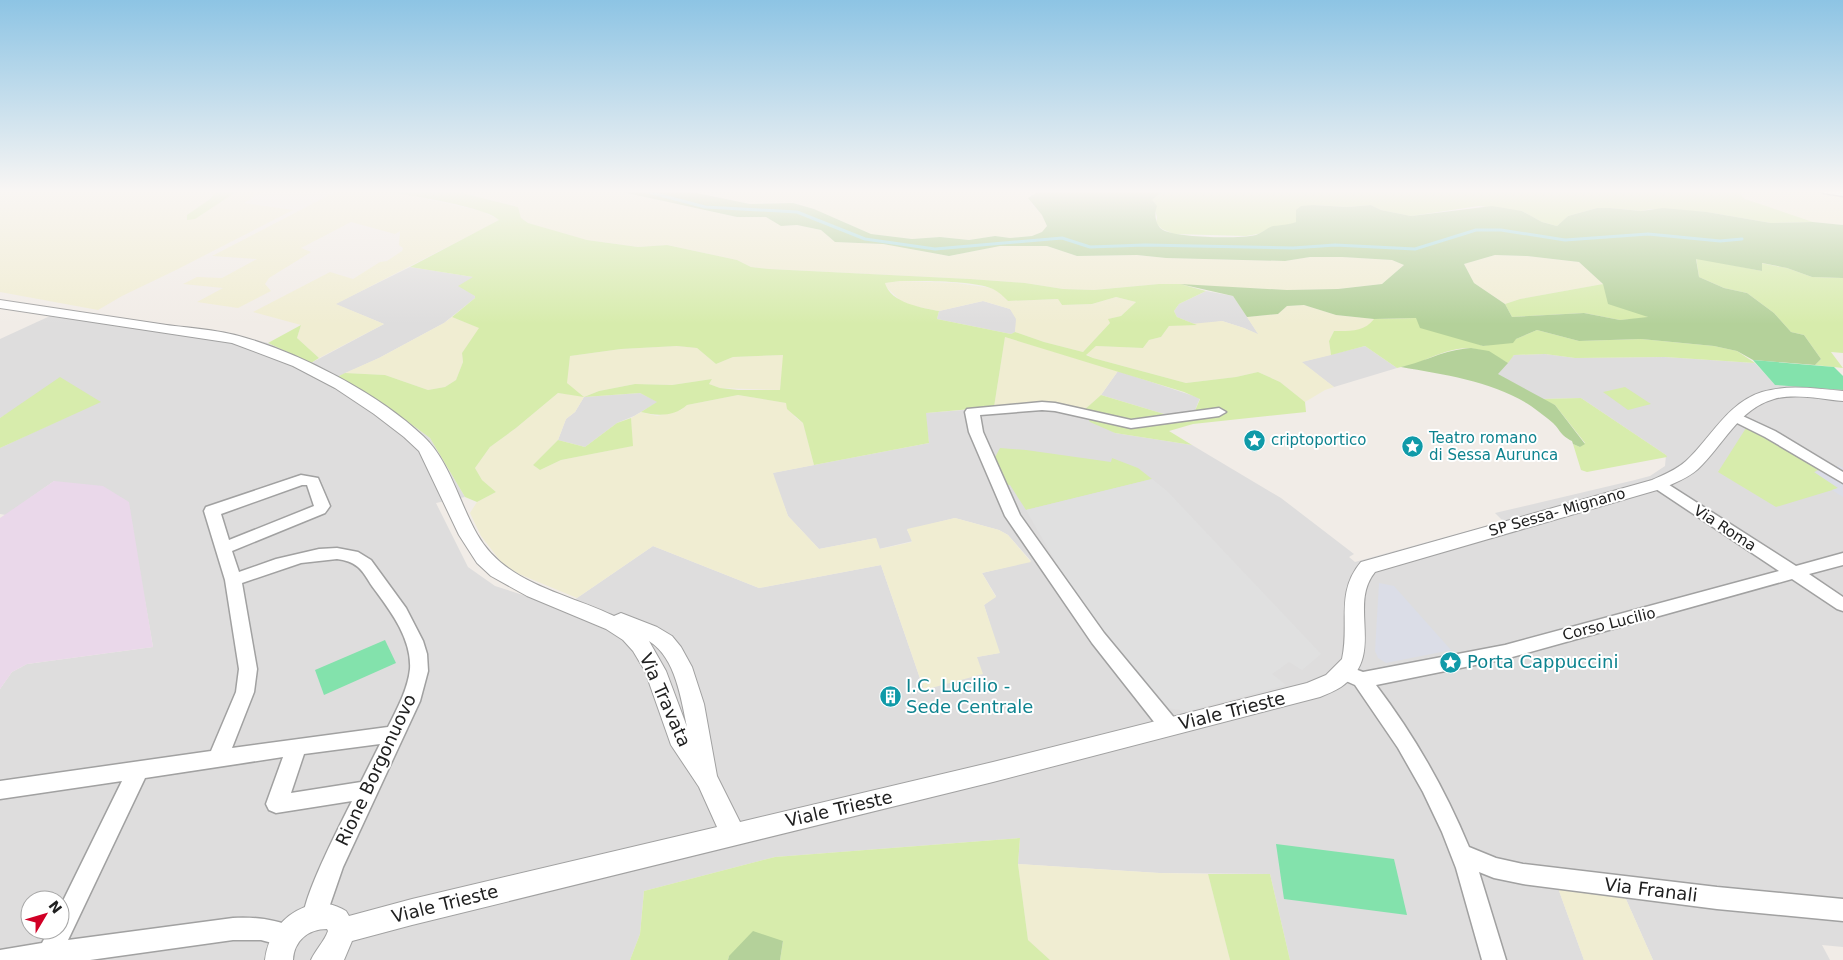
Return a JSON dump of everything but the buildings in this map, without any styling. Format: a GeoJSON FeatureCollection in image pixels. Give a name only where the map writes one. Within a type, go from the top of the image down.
{"type":"FeatureCollection","features":[{"type":"Feature","properties":{"kind":"street","name":"Via Travata"},"geometry":{"type":"LineString","coordinates":[[0,304],[234,338],[262,347],[326,378],[379,410],[422,443],[444,482],[472,540],[483,557],[494,569],[510,580],[598,616],[624,631],[644,648],[683,744],[706,780],[733,834]]}},
{"type":"Feature","properties":{"kind":"street","name":"SP Sessa- Mignano"},"geometry":{"type":"LineString","coordinates":[[1347,678],[1353,659],[1356,586],[1362,572],[1368,567],[1658,484],[1690,467],[1734,416],[1755,401],[1773,395],[1800,393],[1843,396]]}},
{"type":"Feature","properties":{"kind":"street"},"geometry":{"type":"LineString","coordinates":[[1169,726],[1098,638],[1013,516],[976,432],[972,412],[1042,406],[1055,407],[1131,424],[1219,412]]}},
{"type":"Feature","properties":{"kind":"street"},"geometry":{"type":"LineString","coordinates":[[1734,416],[1770,434],[1843,478]]}},
{"type":"Feature","properties":{"kind":"street"},"geometry":{"type":"LineString","coordinates":[[218,758],[245,692],[248,669],[233,580],[223,548],[212,511],[301,480],[313,481],[322,506],[320,510],[223,548]]}},
{"type":"Feature","properties":{"kind":"street","name":"Via Roma"},"geometry":{"type":"LineString","coordinates":[[1658,484],[1843,605]]}},
{"type":"Feature","properties":{"kind":"street","name":"Rione Borgonuovo"},"geometry":{"type":"LineString","coordinates":[[233,580],[307,556],[328,553],[350,555],[358,558],[365,564],[403,621],[416,648],[419,665],[410,701],[332,866],[315,916]]}},
{"type":"Feature","properties":{"kind":"street","name":"Corso Lucilio"},"geometry":{"type":"LineString","coordinates":[[1347,678],[1506,652],[1843,559]]}},
{"type":"Feature","properties":{"kind":"street"},"geometry":{"type":"LineString","coordinates":[[1347,678],[1382,705],[1424,777],[1462,854],[1494,960]]}},
{"type":"Feature","properties":{"kind":"street","name":"Viale Trieste"},"geometry":{"type":"LineString","coordinates":[[342,932],[412,912],[993,772],[1312,691],[1347,678]]}},
{"type":"Feature","properties":{"kind":"street"},"geometry":{"type":"LineString","coordinates":[[0,790],[394,734]]}},
{"type":"Feature","properties":{"kind":"street"},"geometry":{"type":"LineString","coordinates":[[297,747],[276,804],[368,790]]}},
{"type":"Feature","properties":{"kind":"street"},"geometry":{"type":"LineString","coordinates":[[49,956],[138,770]]}},
{"type":"Feature","properties":{"kind":"street","name":"Via Franali"},"geometry":{"type":"LineString","coordinates":[[1462,854],[1494,868],[1523,874],[1717,898],[1843,910]]}},
{"type":"Feature","properties":{"kind":"street"},"geometry":{"type":"LineString","coordinates":[[5,960],[49,956],[234,929],[256,928],[274,930],[283,948],[300,924],[315,916],[331,916],[340,925],[342,932],[335,950],[325,960]]}},
{"type":"Feature","properties":{"kind":"shaded area"},"geometry":{"type":"Polygon","coordinates":[[[0,235],[245,235],[122,296],[98,310],[0,292],[0,235]]]}},
{"type":"Feature","properties":{"kind":"shaded area"},"geometry":{"type":"Polygon","coordinates":[[[253,235],[326,235],[301,248],[311,252],[269,278],[265,284],[271,291],[238,308],[197,302],[223,288],[183,284],[197,277],[222,278],[257,259],[212,256],[253,235]]]}},
{"type":"Feature","properties":{"kind":"shaded area"},"geometry":{"type":"Polygon","coordinates":[[[400,235],[471,235],[336,304],[384,324],[319,358],[297,338],[301,325],[253,312],[330,272],[353,279],[402,251],[403,248],[399,245],[400,235]]]}},
{"type":"Feature","properties":{"kind":"shaded area"},"geometry":{"type":"Polygon","coordinates":[[[567,235],[827,235],[835,242],[883,244],[949,256],[1000,246],[1047,246],[1077,256],[1137,255],[1166,258],[1285,261],[1310,257],[1342,257],[1392,260],[1404,265],[1382,284],[1338,289],[1287,290],[1159,284],[1094,290],[1063,289],[1025,283],[970,279],[769,269],[751,267],[737,260],[667,245],[638,247],[587,240],[567,235]]]}},
{"type":"Feature","properties":{"kind":"shaded area"},"geometry":{"type":"Polygon","coordinates":[[[878,235],[1035,235],[1010,238],[995,236],[969,240],[940,237],[912,239],[878,235]]]}},
{"type":"Feature","properties":{"kind":"shaded area"},"geometry":{"type":"Polygon","coordinates":[[[1495,255],[1527,256],[1579,262],[1603,284],[1520,299],[1505,304],[1474,283],[1464,264],[1495,255]]]}},
{"type":"Feature","properties":{"kind":"shaded area"},"geometry":{"type":"Polygon","coordinates":[[[410,267],[473,277],[475,298],[444,323],[379,358],[337,377],[384,404],[430,438],[465,497],[436,503],[468,567],[495,586],[529,597],[563,612],[577,598],[653,546],[759,588],[881,565],[924,690],[977,657],[999,653],[984,605],[996,596],[982,573],[1031,561],[1008,535],[999,530],[955,518],[907,530],[913,541],[879,549],[876,538],[819,549],[788,516],[772,473],[929,443],[925,413],[1027,405],[1083,411],[1115,433],[1192,445],[1281,498],[1354,554],[1349,557],[1355,562],[1503,521],[1495,513],[1650,476],[1665,466],[1666,455],[1581,398],[1542,399],[1497,374],[1514,355],[1545,354],[1575,358],[1665,357],[1755,363],[1775,385],[1843,390],[1843,947],[1822,945],[1830,960],[1653,960],[1625,897],[1558,888],[1584,960],[1290,960],[1270,874],[1159,873],[1018,864],[1020,838],[775,857],[644,891],[640,934],[630,960],[0,960],[0,689],[12,672],[27,664],[153,647],[145,601],[54,481],[6,515],[0,514],[0,448],[100,401],[15,409],[0,418],[0,339],[63,310],[224,332],[268,343],[311,363],[384,324],[335,304],[410,267]]]}},
{"type":"Feature","properties":{"kind":"shaded area"},"geometry":{"type":"Polygon","coordinates":[[[900,281],[956,283],[991,288],[1000,292],[1008,301],[1058,299],[1062,305],[1092,304],[1116,297],[1136,302],[1121,316],[1109,319],[1110,323],[1083,352],[1015,332],[1016,319],[1010,309],[983,301],[939,311],[909,305],[900,300],[886,287],[885,283],[900,281]]]}},
{"type":"Feature","properties":{"kind":"shaded area"},"geometry":{"type":"Polygon","coordinates":[[[1206,291],[1233,296],[1259,335],[1222,321],[1197,325],[1177,317],[1174,311],[1179,304],[1206,291]]]}},
{"type":"Feature","properties":{"kind":"shaded area"},"geometry":{"type":"Polygon","coordinates":[[[983,301],[1010,309],[1017,319],[1015,332],[1011,334],[937,319],[939,311],[983,301]]]}},
{"type":"Feature","properties":{"kind":"shaded area"},"geometry":{"type":"Polygon","coordinates":[[[1304,305],[1336,315],[1374,319],[1368,327],[1355,331],[1334,331],[1329,341],[1331,355],[1302,362],[1334,387],[1305,402],[1280,382],[1258,372],[1236,377],[1186,383],[1093,358],[1086,354],[1096,346],[1143,348],[1149,340],[1161,337],[1169,326],[1222,321],[1258,334],[1247,317],[1278,314],[1287,306],[1304,305]]]}},
{"type":"Feature","properties":{"kind":"shaded area"},"geometry":{"type":"Polygon","coordinates":[[[452,317],[480,328],[462,353],[463,362],[456,380],[445,387],[428,390],[385,375],[345,373],[379,358],[452,317]]]}},
{"type":"Feature","properties":{"kind":"shaded area"},"geometry":{"type":"Polygon","coordinates":[[[1005,337],[1118,371],[1101,395],[1083,411],[994,407],[1005,337]]]}},
{"type":"Feature","properties":{"kind":"shaded area"},"geometry":{"type":"Polygon","coordinates":[[[677,346],[697,348],[716,364],[733,357],[784,355],[780,390],[720,388],[709,384],[712,379],[672,385],[635,384],[599,391],[584,397],[575,412],[566,419],[558,440],[533,465],[540,470],[561,460],[632,446],[631,418],[641,412],[657,416],[681,410],[687,405],[738,395],[786,403],[795,417],[803,423],[814,465],[773,473],[788,516],[819,549],[876,538],[880,549],[912,542],[907,529],[955,518],[999,530],[1008,535],[1031,562],[982,573],[996,597],[984,605],[1000,653],[977,657],[983,674],[924,690],[881,565],[759,588],[653,546],[577,598],[519,574],[502,563],[481,536],[470,513],[477,502],[496,492],[482,480],[475,468],[490,447],[558,393],[583,396],[566,383],[570,356],[621,349],[677,346]]]}},
{"type":"Feature","properties":{"kind":"shaded area"},"geometry":{"type":"Polygon","coordinates":[[[1365,346],[1397,368],[1334,387],[1301,362],[1365,346]]]}},
{"type":"Feature","properties":{"kind":"shaded area"},"geometry":{"type":"Polygon","coordinates":[[[1118,371],[1200,398],[1194,413],[1174,417],[1101,395],[1118,371]]]}},
{"type":"Feature","properties":{"kind":"shaded area"},"geometry":{"type":"Polygon","coordinates":[[[640,393],[658,402],[634,416],[617,423],[585,447],[558,440],[566,419],[575,412],[584,397],[640,393]]]}},
{"type":"Feature","properties":{"kind":"shaded area"},"geometry":{"type":"Polygon","coordinates":[[[1839,466],[1843,468],[1843,497],[1832,490],[1838,488],[1814,472],[1839,466]]]}},
{"type":"Feature","properties":{"kind":"shaded area"},"geometry":{"type":"Polygon","coordinates":[[[1152,479],[1167,491],[1321,654],[1302,670],[1289,662],[1272,674],[1286,685],[1187,711],[1168,708],[1076,597],[1026,510],[1152,479]]]}},
{"type":"Feature","properties":{"kind":"shaded area"},"geometry":{"type":"Polygon","coordinates":[[[54,481],[103,486],[129,502],[153,647],[27,664],[12,672],[0,689],[0,518],[54,481]]]}},
{"type":"Feature","properties":{"kind":"shaded area"},"geometry":{"type":"Polygon","coordinates":[[[1379,583],[1394,586],[1451,650],[1386,663],[1378,658],[1375,651],[1379,583]]]}},
{"type":"Feature","properties":{"kind":"shaded area"},"geometry":{"type":"Polygon","coordinates":[[[1018,864],[1159,873],[1208,874],[1230,960],[1050,960],[1028,940],[1018,864]]]}},
{"type":"Feature","properties":{"kind":"shaded area"},"geometry":{"type":"Polygon","coordinates":[[[1558,888],[1625,897],[1653,960],[1584,960],[1558,888]]]}},
{"type":"Feature","properties":{"kind":"green space"},"geometry":{"type":"Polygon","coordinates":[[[471,235],[569,235],[587,240],[638,247],[667,245],[737,260],[751,267],[769,269],[970,279],[1025,283],[1063,289],[1094,290],[1180,284],[1206,291],[1179,304],[1174,311],[1177,317],[1197,325],[1169,326],[1161,337],[1149,340],[1143,348],[1096,346],[1086,355],[1186,383],[1236,377],[1258,372],[1280,382],[1305,402],[1306,412],[1193,424],[1169,431],[1192,445],[1115,433],[1090,422],[1083,411],[1101,395],[1174,417],[1194,413],[1200,399],[1184,392],[1005,337],[994,407],[926,413],[929,443],[814,465],[803,423],[787,409],[786,403],[738,395],[687,405],[677,412],[659,415],[641,412],[657,402],[640,393],[584,397],[558,393],[490,447],[475,468],[482,480],[496,492],[477,502],[465,497],[430,438],[384,404],[337,377],[345,373],[385,375],[428,390],[445,387],[456,380],[463,362],[462,353],[479,328],[452,317],[475,298],[475,296],[458,286],[473,277],[410,267],[471,235]],[[900,281],[885,283],[888,290],[900,300],[939,311],[937,319],[1011,334],[1015,332],[1083,352],[1110,323],[1108,319],[1121,316],[1136,302],[1116,297],[1092,304],[1062,305],[1058,299],[1008,301],[993,289],[984,286],[947,282],[900,281]],[[677,346],[621,349],[570,356],[567,383],[584,397],[599,391],[635,384],[672,385],[712,379],[709,384],[720,388],[780,390],[783,355],[733,357],[716,364],[697,348],[677,346]]]}},
{"type":"Feature","properties":{"kind":"green space"},"geometry":{"type":"Polygon","coordinates":[[[827,235],[878,235],[912,239],[940,237],[969,240],[995,236],[1010,238],[1035,235],[1180,235],[1236,237],[1256,235],[1843,235],[1843,278],[1812,277],[1787,268],[1762,263],[1762,271],[1696,259],[1699,277],[1724,288],[1747,293],[1774,313],[1791,332],[1804,335],[1821,359],[1815,365],[1753,360],[1737,351],[1714,346],[1641,339],[1579,341],[1537,330],[1516,339],[1513,343],[1483,346],[1420,328],[1416,318],[1374,319],[1336,315],[1304,305],[1287,306],[1278,314],[1247,317],[1233,296],[1180,284],[1287,290],[1338,289],[1382,284],[1404,265],[1392,260],[1342,257],[1310,257],[1285,261],[1166,258],[1137,255],[1077,256],[1047,246],[1000,246],[949,256],[883,244],[835,242],[827,235]],[[1495,255],[1464,264],[1474,283],[1505,304],[1512,317],[1584,313],[1620,320],[1648,317],[1608,304],[1603,284],[1579,262],[1527,256],[1495,255]]]}},
{"type":"Feature","properties":{"kind":"green space"},"geometry":{"type":"Polygon","coordinates":[[[1203,235],[1253,235],[1246,236],[1203,235]]]}},
{"type":"Feature","properties":{"kind":"green space"},"geometry":{"type":"Polygon","coordinates":[[[1696,258],[1762,271],[1761,263],[1787,268],[1812,277],[1843,278],[1843,353],[1831,352],[1843,368],[1815,365],[1821,359],[1804,335],[1791,332],[1774,313],[1747,293],[1724,288],[1699,277],[1696,258]]]}},
{"type":"Feature","properties":{"kind":"green space"},"geometry":{"type":"Polygon","coordinates":[[[1603,284],[1649,318],[1620,320],[1584,313],[1512,317],[1505,304],[1520,299],[1603,284]]]}},
{"type":"Feature","properties":{"kind":"green space"},"geometry":{"type":"Polygon","coordinates":[[[1417,318],[1483,346],[1516,339],[1537,330],[1579,341],[1641,339],[1714,346],[1737,351],[1755,363],[1665,357],[1575,358],[1545,354],[1514,355],[1508,363],[1484,351],[1464,348],[1444,352],[1415,364],[1397,368],[1365,346],[1331,355],[1329,341],[1334,331],[1361,329],[1374,319],[1417,318]]]}},
{"type":"Feature","properties":{"kind":"green space"},"geometry":{"type":"Polygon","coordinates":[[[301,325],[297,338],[319,358],[311,363],[268,343],[301,325]]]}},
{"type":"Feature","properties":{"kind":"green space"},"geometry":{"type":"Polygon","coordinates":[[[1471,348],[1489,351],[1508,363],[1498,374],[1555,405],[1585,444],[1580,447],[1573,444],[1553,423],[1531,406],[1501,390],[1469,380],[1401,367],[1443,353],[1471,348]]]}},
{"type":"Feature","properties":{"kind":"green space"},"geometry":{"type":"Polygon","coordinates":[[[1753,360],[1834,367],[1843,376],[1843,390],[1775,385],[1753,360]]]}},
{"type":"Feature","properties":{"kind":"green space"},"geometry":{"type":"Polygon","coordinates":[[[60,377],[101,402],[0,448],[0,418],[60,377]]]}},
{"type":"Feature","properties":{"kind":"green space"},"geometry":{"type":"Polygon","coordinates":[[[1625,387],[1651,404],[1628,410],[1603,392],[1625,387]]]}},
{"type":"Feature","properties":{"kind":"green space"},"geometry":{"type":"Polygon","coordinates":[[[1581,398],[1667,457],[1587,472],[1581,470],[1573,444],[1580,447],[1585,443],[1555,405],[1542,399],[1581,398]]]}},
{"type":"Feature","properties":{"kind":"green space"},"geometry":{"type":"Polygon","coordinates":[[[631,418],[633,446],[561,460],[540,470],[533,465],[558,440],[585,447],[617,423],[631,418]]]}},
{"type":"Feature","properties":{"kind":"green space"},"geometry":{"type":"Polygon","coordinates":[[[1746,428],[1760,434],[1819,470],[1815,471],[1839,488],[1776,507],[1718,472],[1746,428]]]}},
{"type":"Feature","properties":{"kind":"green space"},"geometry":{"type":"Polygon","coordinates":[[[1000,448],[1111,462],[1112,458],[1138,468],[1152,479],[1026,510],[1010,485],[1006,485],[994,459],[1000,448]]]}},
{"type":"Feature","properties":{"kind":"green space"},"geometry":{"type":"Polygon","coordinates":[[[385,640],[396,663],[324,695],[315,670],[385,640]]]}},
{"type":"Feature","properties":{"kind":"green space"},"geometry":{"type":"Polygon","coordinates":[[[1020,838],[1018,864],[1028,940],[1050,960],[780,960],[783,941],[729,956],[728,960],[630,960],[640,934],[644,891],[775,857],[1020,838]]]}},
{"type":"Feature","properties":{"kind":"green space"},"geometry":{"type":"Polygon","coordinates":[[[1276,844],[1394,859],[1407,915],[1284,899],[1276,844]]]}},
{"type":"Feature","properties":{"kind":"green space"},"geometry":{"type":"Polygon","coordinates":[[[1208,874],[1270,874],[1290,960],[1230,960],[1208,874]]]}},
{"type":"Feature","properties":{"kind":"green space"},"geometry":{"type":"Polygon","coordinates":[[[753,931],[783,941],[780,960],[728,960],[729,956],[753,931]]]}},
{"type":"Feature","properties":{"kind":"waterway"},"geometry":{"type":"LineString","coordinates":[[854,235],[865,239],[935,249],[1062,238],[1090,247],[1145,245],[1293,248],[1335,245],[1415,249],[1461,235]]}},
{"type":"Feature","properties":{"kind":"waterway"},"geometry":{"type":"LineString","coordinates":[[1532,235],[1565,240],[1637,235]]}},
{"type":"Feature","properties":{"kind":"waterway"},"geometry":{"type":"LineString","coordinates":[[1656,235],[1720,241],[1742,239]]}},
{"type":"Feature","properties":{"kind":"place","name":"criptoportico"},"geometry":{"type":"Point","coordinates":[1255,440]}},
{"type":"Feature","properties":{"kind":"place","name":"Teatro romano di Sessa Aurunca"},"geometry":{"type":"Point","coordinates":[1413,447]}},
{"type":"Feature","properties":{"kind":"place","name":"Porta Cappuccini"},"geometry":{"type":"Point","coordinates":[1451,662]}},
{"type":"Feature","properties":{"kind":"place","name":"I.C. Lucilio - Sede Centrale"},"geometry":{"type":"Point","coordinates":[890,696]}}]}
